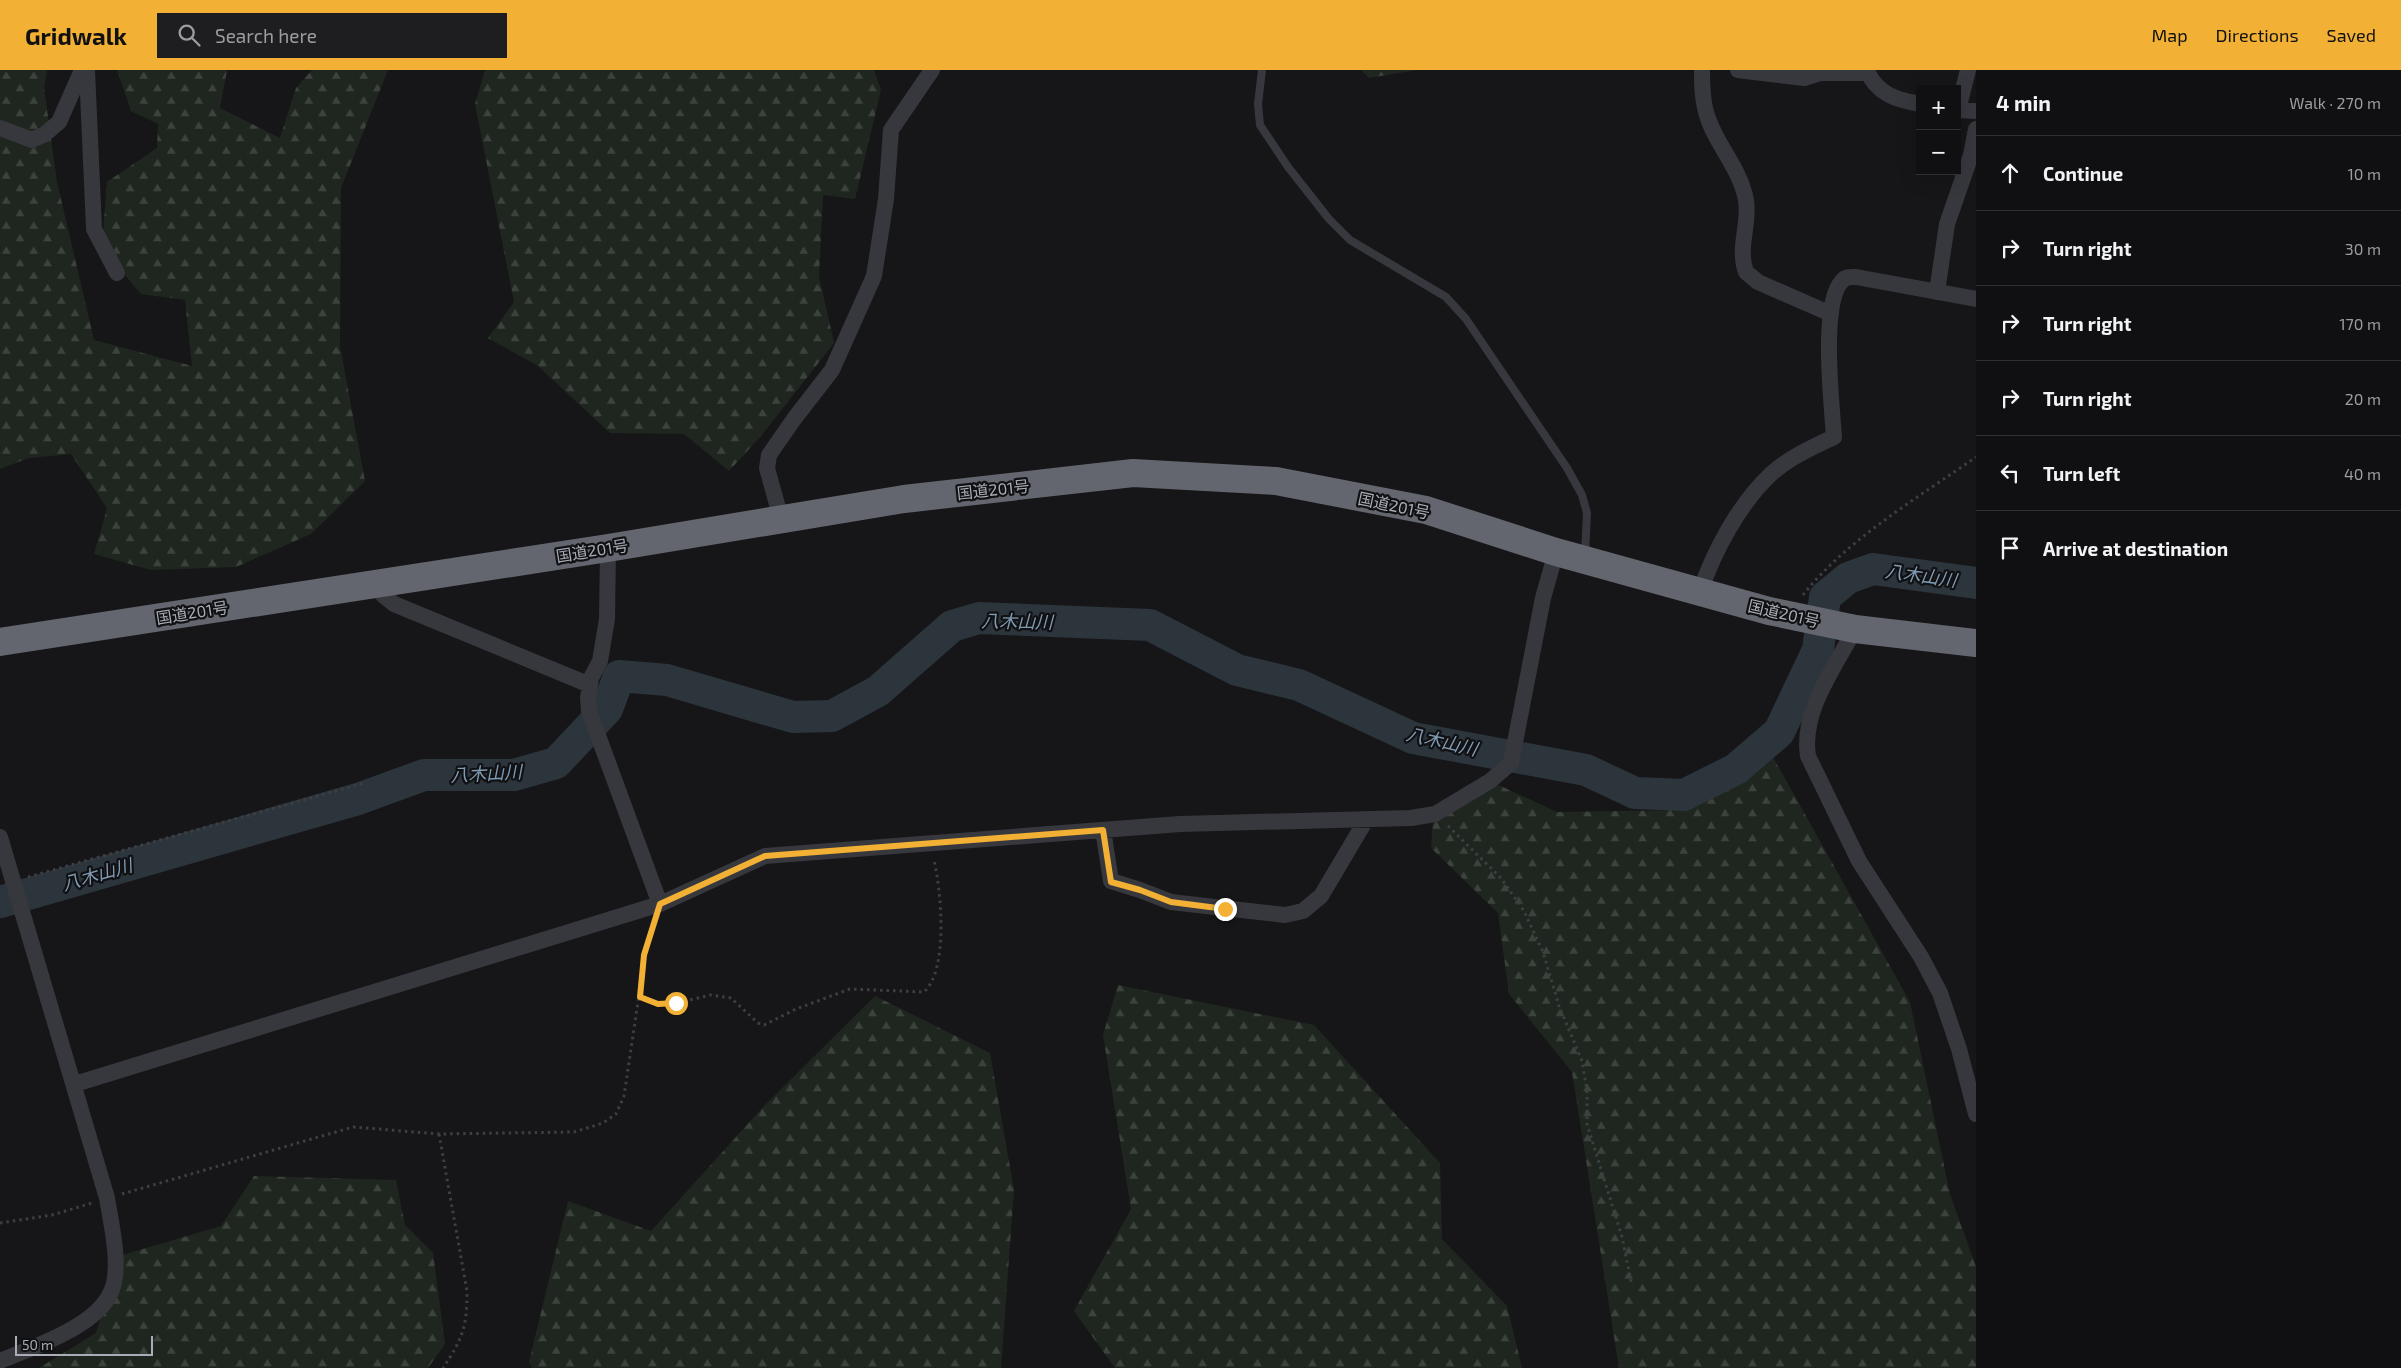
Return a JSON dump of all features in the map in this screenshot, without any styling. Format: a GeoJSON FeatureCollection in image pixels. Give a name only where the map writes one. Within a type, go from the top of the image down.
{"type":"FeatureCollection","features":[{"type":"Feature","properties":{"kind":"highway","name":"国道201号"},"geometry":{"type":"LineString","coordinates":[[0,642],[608,548],[904,499],[1134,473],[1276,481],[1426,510],[1556,552],[1798,618],[1848,628],[1976,643]]}},
{"type":"Feature","properties":{"kind":"street"},"geometry":{"type":"LineString","coordinates":[[0,128],[32,140],[45,134],[58,122],[82,70]]}},
{"type":"Feature","properties":{"kind":"street"},"geometry":{"type":"LineString","coordinates":[[87,70],[94,229],[117,273]]}},
{"type":"Feature","properties":{"kind":"street"},"geometry":{"type":"LineString","coordinates":[[781,519],[767,468],[769,455],[832,370],[874,276],[886,200],[891,130],[932,70]]}},
{"type":"Feature","properties":{"kind":"street"},"geometry":{"type":"LineString","coordinates":[[1702,70],[1702,94],[1706,114],[1740,180],[1746,200],[1747,215],[1742,251],[1746,272],[1758,282],[1831,314]]}},
{"type":"Feature","properties":{"kind":"street"},"geometry":{"type":"LineString","coordinates":[[1738,70],[1804,78],[1820,73],[1868,71],[1880,91],[1898,100],[1916,103]]}},
{"type":"Feature","properties":{"kind":"street"},"geometry":{"type":"LineString","coordinates":[[1961,98],[1968,70]]}},
{"type":"Feature","properties":{"kind":"street"},"geometry":{"type":"LineString","coordinates":[[1961,110],[1976,111]]}},
{"type":"Feature","properties":{"kind":"street"},"geometry":{"type":"LineString","coordinates":[[1938,292],[1947,224],[1971,155],[1976,129]]}},
{"type":"Feature","properties":{"kind":"street"},"geometry":{"type":"LineString","coordinates":[[1700,592],[1713,557],[1753,495],[1772,474],[1808,450],[1834,437],[1829,330],[1831,314],[1842,280],[1847,277],[1976,299]]}},
{"type":"Feature","properties":{"kind":"street"},"geometry":{"type":"LineString","coordinates":[[608,548],[607,618],[600,661],[590,685],[589,711],[660,904]]}},
{"type":"Feature","properties":{"kind":"street"},"geometry":{"type":"LineString","coordinates":[[74,1084],[660,904],[765,856],[1180,824],[1366,820],[1411,818],[1435,814],[1490,781],[1513,755],[1543,598],[1556,552]]}},
{"type":"Feature","properties":{"kind":"street"},"geometry":{"type":"LineString","coordinates":[[375,584],[383,595],[394,604],[590,685]]}},
{"type":"Feature","properties":{"kind":"street"},"geometry":{"type":"LineString","coordinates":[[1848,628],[1815,704],[1806,738],[1808,756],[1859,861],[1921,957],[1940,993],[1959,1049],[1976,1114]]}},
{"type":"Feature","properties":{"kind":"street"},"geometry":{"type":"LineString","coordinates":[[1103,830],[1111,882],[1140,890],[1171,902],[1285,915],[1303,911],[1321,896],[1366,820]]}},
{"type":"Feature","properties":{"kind":"street"},"geometry":{"type":"LineString","coordinates":[[0,837],[107,1198],[114,1243],[114,1278],[111,1292],[93,1316],[51,1339],[0,1361]]}},
{"type":"Feature","properties":{"kind":"lane"},"geometry":{"type":"LineString","coordinates":[[1262,70],[1258,104],[1260,125],[1288,167],[1329,219],[1350,240],[1446,297],[1466,319],[1567,468],[1582,496],[1587,513],[1585,559]]}},
{"type":"Feature","properties":{"kind":"path"},"geometry":{"type":"LineString","coordinates":[[1798,618],[1816,578],[1844,551],[1976,457]]}},
{"type":"Feature","properties":{"kind":"path"},"geometry":{"type":"LineString","coordinates":[[14,885],[364,783]]}},
{"type":"Feature","properties":{"kind":"path"},"geometry":{"type":"LineString","coordinates":[[1435,814],[1501,878],[1524,911],[1543,952],[1559,1006],[1582,1061],[1587,1091],[1586,1124],[1622,1237],[1632,1286]]}},
{"type":"Feature","properties":{"kind":"path"},"geometry":{"type":"LineString","coordinates":[[640,997],[658,1004],[676,1003],[711,995],[731,998],[758,1024],[764,1025],[796,1009],[850,989],[924,992],[930,987],[940,952],[940,889],[932,842]]}},
{"type":"Feature","properties":{"kind":"path"},"geometry":{"type":"LineString","coordinates":[[0,1223],[52,1216],[107,1198],[353,1127],[439,1134],[574,1132],[604,1123],[616,1114],[624,1096],[640,997],[644,955],[660,904]]}},
{"type":"Feature","properties":{"kind":"path"},"geometry":{"type":"LineString","coordinates":[[439,1134],[467,1290],[467,1315],[463,1335],[443,1368]]}},
{"type":"Feature","properties":{"kind":"green space"},"geometry":{"type":"Polygon","coordinates":[[[0,70],[47,70],[44,88],[57,182],[94,340],[192,366],[185,300],[141,294],[102,248],[107,182],[157,148],[158,124],[131,111],[117,70],[227,70],[220,108],[280,138],[296,88],[312,70],[388,70],[341,188],[340,346],[365,481],[311,534],[236,567],[151,570],[94,554],[107,508],[71,454],[29,458],[0,469],[0,70]]]}},
{"type":"Feature","properties":{"kind":"green space"},"geometry":{"type":"Polygon","coordinates":[[[485,70],[874,70],[881,90],[855,199],[823,195],[819,276],[834,343],[761,436],[729,471],[684,434],[610,433],[538,366],[488,338],[514,302],[475,104],[485,70]]]}},
{"type":"Feature","properties":{"kind":"green space"},"geometry":{"type":"Polygon","coordinates":[[[1361,70],[1417,70],[1369,78],[1361,70]]]}},
{"type":"Feature","properties":{"kind":"green space"},"geometry":{"type":"Polygon","coordinates":[[[1769,750],[1910,1002],[1950,1194],[1976,1267],[1976,1368],[1619,1368],[1572,1072],[1509,994],[1498,913],[1431,848],[1433,821],[1490,781],[1557,812],[1682,810],[1769,750]]]}},
{"type":"Feature","properties":{"kind":"green space"},"geometry":{"type":"Polygon","coordinates":[[[1118,985],[1314,1025],[1440,1163],[1442,1239],[1507,1306],[1522,1368],[1115,1368],[1074,1311],[1131,1209],[1103,1035],[1118,985]]]}},
{"type":"Feature","properties":{"kind":"green space"},"geometry":{"type":"Polygon","coordinates":[[[875,996],[990,1053],[1014,1190],[1001,1368],[532,1368],[529,1362],[568,1201],[651,1231],[765,1105],[875,996]]]}},
{"type":"Feature","properties":{"kind":"green space"},"geometry":{"type":"Polygon","coordinates":[[[254,1176],[396,1180],[405,1225],[433,1253],[445,1344],[428,1368],[39,1368],[96,1333],[119,1256],[221,1226],[254,1176]]]}},
{"type":"Feature","properties":{"kind":"waterway","name":"八木山川"},"geometry":{"type":"LineString","coordinates":[[0,902],[358,799],[424,775],[514,775],[556,763],[607,709],[619,676],[667,680],[793,717],[832,716],[878,691],[952,626],[979,618],[1150,625],[1237,670],[1299,685],[1413,738],[1586,770],[1635,793],[1684,795],[1736,769],[1779,732],[1818,650],[1825,597],[1848,578],[1873,569],[1976,583]]}},
{"type":"Feature","properties":{"kind":"route"},"geometry":{"type":"LineString","coordinates":[[676,1003],[658,1004],[640,997],[644,955],[660,904],[765,856],[1103,830],[1111,882],[1140,890],[1171,902],[1225,909]]}}]}
